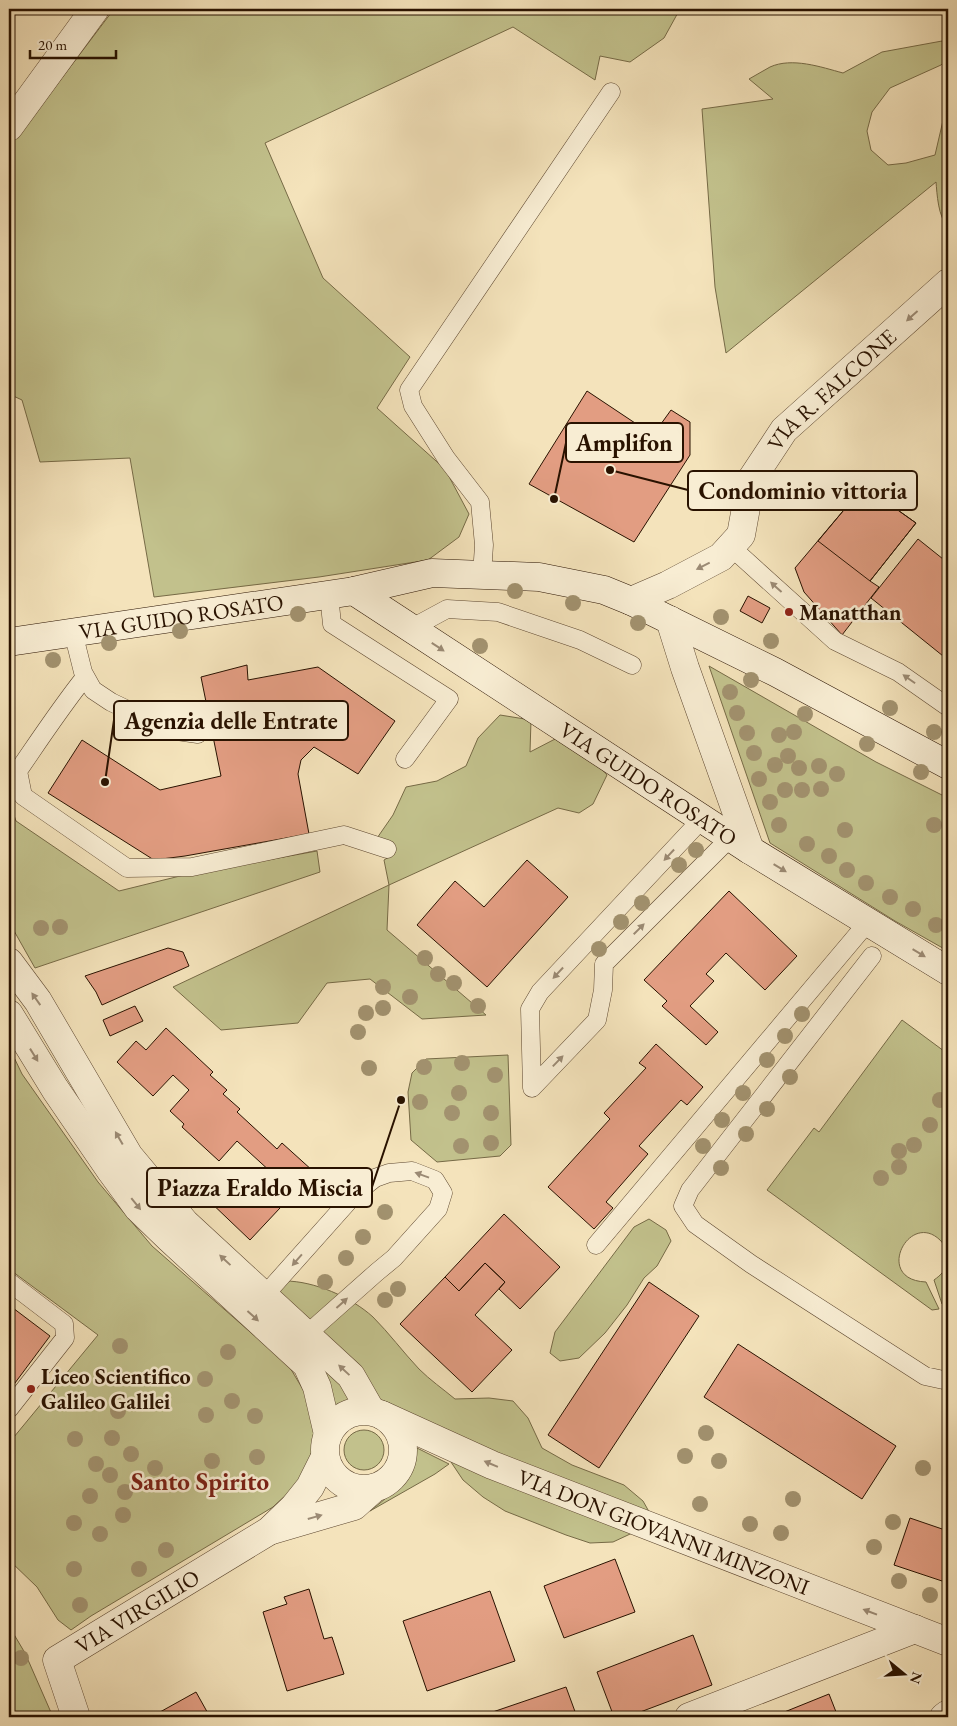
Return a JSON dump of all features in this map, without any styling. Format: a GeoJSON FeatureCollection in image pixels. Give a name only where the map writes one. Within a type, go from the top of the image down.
{"type":"FeatureCollection","features":[{"type":"Feature","properties":{"kind":"street"},"geometry":{"type":"LineString","coordinates":[[9,127],[95,9]]}},
{"type":"Feature","properties":{"kind":"street","name":"VIA R. FALCONE"},"geometry":{"type":"LineString","coordinates":[[630,600],[668,584],[720,558],[742,535],[751,480],[784,430],[948,284]]}},
{"type":"Feature","properties":{"kind":"street","name":"VIA GUIDO ROSATO"},"geometry":{"type":"LineString","coordinates":[[9,642],[342,593],[432,573],[539,577],[604,590],[630,600],[775,672],[948,765]]}},
{"type":"Feature","properties":{"kind":"street","name":"VIA GUIDO ROSATO"},"geometry":{"type":"LineString","coordinates":[[342,593],[410,629],[740,844],[948,970]]}},
{"type":"Feature","properties":{"kind":"street"},"geometry":{"type":"LineString","coordinates":[[670,620],[740,844]]}},
{"type":"Feature","properties":{"kind":"street"},"geometry":{"type":"LineString","coordinates":[[9,962],[38,1001],[129,1156],[185,1223],[351,1376],[377,1413],[393,1423],[400,1434],[404,1448],[402,1461],[396,1473],[386,1483],[374,1488],[361,1489],[348,1486],[338,1479],[330,1469],[317,1388],[307,1365],[138,1208],[55,1089],[9,1014]]}},
{"type":"Feature","properties":{"kind":"street"},"geometry":{"type":"LineString","coordinates":[[327,1446],[335,1423],[346,1415],[358,1411],[377,1413]]}},
{"type":"Feature","properties":{"kind":"street","name":"VIA DON GIOVANNI MINZONI"},"geometry":{"type":"LineString","coordinates":[[377,1413],[492,1464],[948,1642]]}},
{"type":"Feature","properties":{"kind":"street","name":"VIA VIRGILIO"},"geometry":{"type":"LineString","coordinates":[[76,1717],[57,1660],[268,1531],[294,1507],[310,1487],[327,1446]]}},
{"type":"Feature","properties":{"kind":"street","name":"VIA VIRGILIO"},"geometry":{"type":"LineString","coordinates":[[268,1531],[354,1506],[374,1488]]}},
{"type":"Feature","properties":{"kind":"street"},"geometry":{"type":"LineString","coordinates":[[689,1717],[915,1629]]}},
{"type":"Feature","properties":{"kind":"street"},"geometry":{"type":"LineString","coordinates":[[944,1717],[948,1714]]}},
{"type":"Feature","properties":{"kind":"lane"},"geometry":{"type":"LineString","coordinates":[[482,575],[484,545],[480,502],[446,458],[413,406],[409,390],[611,92]]}},
{"type":"Feature","properties":{"kind":"lane"},"geometry":{"type":"LineString","coordinates":[[731,547],[835,641],[898,672],[948,707]]}},
{"type":"Feature","properties":{"kind":"lane"},"geometry":{"type":"LineString","coordinates":[[342,593],[332,624],[449,698],[405,758]]}},
{"type":"Feature","properties":{"kind":"lane"},"geometry":{"type":"LineString","coordinates":[[410,629],[447,609],[498,612],[580,640],[632,665]]}},
{"type":"Feature","properties":{"kind":"lane"},"geometry":{"type":"LineString","coordinates":[[73,632],[85,676],[93,690],[111,702],[170,730],[198,734]]}},
{"type":"Feature","properties":{"kind":"lane"},"geometry":{"type":"LineString","coordinates":[[85,676],[18,771],[23,796],[127,868],[192,866],[344,835],[387,849]]}},
{"type":"Feature","properties":{"kind":"lane"},"geometry":{"type":"LineString","coordinates":[[702,819],[540,992],[530,1009],[532,1088],[597,1020],[604,990],[604,964],[740,844]]}},
{"type":"Feature","properties":{"kind":"lane"},"geometry":{"type":"LineString","coordinates":[[596,1245],[868,922]]}},
{"type":"Feature","properties":{"kind":"lane"},"geometry":{"type":"LineString","coordinates":[[872,956],[690,1190],[683,1206],[694,1224],[751,1264],[925,1376],[948,1381]]}},
{"type":"Feature","properties":{"kind":"lane"},"geometry":{"type":"LineString","coordinates":[[264,1296],[355,1194],[375,1178],[389,1173],[412,1171],[435,1180],[443,1193],[438,1209],[394,1258],[306,1335]]}},
{"type":"Feature","properties":{"kind":"lane"},"geometry":{"type":"LineString","coordinates":[[9,1282],[64,1324],[65,1338],[9,1409]]}},
{"type":"Feature","properties":{"kind":"shaded area"},"geometry":{"type":"Polygon","coordinates":[[[114,9],[680,9],[664,38],[630,62],[600,56],[595,80],[513,27],[265,143],[323,278],[410,357],[377,408],[445,469],[469,514],[459,537],[428,560],[319,577],[154,597],[130,458],[40,462],[22,400],[9,394],[9,112],[27,124],[114,9]]]}},
{"type":"Feature","properties":{"kind":"shaded area"},"geometry":{"type":"Polygon","coordinates":[[[942,41],[948,58],[941,65],[890,88],[872,112],[867,131],[871,150],[888,165],[906,163],[935,155],[948,99],[948,226],[940,211],[936,182],[726,353],[715,287],[702,109],[773,99],[749,79],[779,64],[806,64],[843,73],[882,52],[942,41]]]}},
{"type":"Feature","properties":{"kind":"shaded area"},"geometry":{"type":"Polygon","coordinates":[[[709,666],[876,762],[948,798],[948,951],[895,921],[770,843],[709,666]]]}},
{"type":"Feature","properties":{"kind":"shaded area"},"geometry":{"type":"Polygon","coordinates":[[[500,715],[531,720],[530,752],[557,738],[586,751],[607,775],[593,804],[579,813],[558,808],[389,885],[384,860],[389,857],[375,841],[393,815],[406,787],[437,781],[466,766],[478,738],[500,715]]]}},
{"type":"Feature","properties":{"kind":"shaded area"},"geometry":{"type":"Polygon","coordinates":[[[9,801],[16,821],[119,891],[184,875],[317,851],[320,872],[35,968],[9,922],[9,801]]]}},
{"type":"Feature","properties":{"kind":"shaded area"},"geometry":{"type":"Polygon","coordinates":[[[389,885],[387,930],[486,1015],[422,1019],[370,979],[327,983],[298,1023],[221,1030],[173,987],[389,885]]]}},
{"type":"Feature","properties":{"kind":"shaded area"},"geometry":{"type":"Polygon","coordinates":[[[902,1020],[948,1054],[948,1257],[945,1247],[940,1240],[928,1233],[917,1234],[908,1240],[902,1249],[899,1260],[901,1270],[910,1278],[926,1282],[939,1309],[932,1310],[767,1190],[814,1128],[819,1132],[902,1020]]]}},
{"type":"Feature","properties":{"kind":"shaded area"},"geometry":{"type":"Polygon","coordinates":[[[9,1047],[22,1074],[98,1182],[152,1246],[289,1366],[314,1408],[315,1450],[299,1483],[273,1507],[91,1616],[71,1630],[58,1620],[37,1587],[9,1560],[9,1443],[98,1335],[9,1269],[9,1047]]]}},
{"type":"Feature","properties":{"kind":"shaded area"},"geometry":{"type":"Polygon","coordinates":[[[508,1055],[511,1145],[500,1156],[437,1162],[411,1140],[408,1092],[412,1073],[426,1059],[508,1055]]]}},
{"type":"Feature","properties":{"kind":"shaded area"},"geometry":{"type":"Polygon","coordinates":[[[649,1219],[666,1230],[671,1241],[657,1266],[644,1278],[627,1305],[605,1333],[579,1358],[560,1361],[550,1353],[555,1332],[634,1227],[649,1219]]]}},
{"type":"Feature","properties":{"kind":"shaded area"},"geometry":{"type":"Polygon","coordinates":[[[948,1261],[948,1296],[942,1304],[934,1280],[943,1272],[948,1261]]]}},
{"type":"Feature","properties":{"kind":"shaded area"},"geometry":{"type":"Polygon","coordinates":[[[285,1281],[320,1287],[354,1303],[379,1323],[419,1369],[455,1399],[489,1398],[513,1401],[528,1418],[542,1448],[572,1465],[624,1485],[643,1501],[652,1517],[643,1528],[613,1542],[590,1543],[505,1511],[483,1497],[463,1480],[445,1453],[376,1407],[267,1291],[285,1281]]]}},
{"type":"Feature","properties":{"kind":"shaded area"},"geometry":{"type":"Polygon","coordinates":[[[310,1353],[362,1400],[334,1409],[310,1353]]]}},
{"type":"Feature","properties":{"kind":"shaded area"},"geometry":{"type":"Polygon","coordinates":[[[368,1430],[375,1433],[381,1439],[384,1450],[383,1458],[375,1467],[368,1470],[360,1470],[353,1467],[345,1458],[344,1446],[347,1439],[356,1431],[368,1430]]]}},
{"type":"Feature","properties":{"kind":"shaded area"},"geometry":{"type":"Polygon","coordinates":[[[413,1446],[449,1464],[370,1511],[401,1484],[409,1468],[413,1446]]]}},
{"type":"Feature","properties":{"kind":"shaded area"},"geometry":{"type":"Polygon","coordinates":[[[9,1626],[25,1653],[53,1717],[9,1717],[9,1626]]]}},
{"type":"Feature","properties":{"kind":"building"},"geometry":{"type":"Polygon","coordinates":[[[587,391],[653,435],[671,410],[690,422],[690,455],[634,542],[529,484],[587,391]]]}},
{"type":"Feature","properties":{"kind":"building"},"geometry":{"type":"Polygon","coordinates":[[[864,486],[916,523],[870,581],[818,541],[864,486]]]}},
{"type":"Feature","properties":{"kind":"building"},"geometry":{"type":"Polygon","coordinates":[[[864,486],[916,523],[870,581],[879,587],[842,635],[804,592],[795,568],[864,486]]]}},
{"type":"Feature","properties":{"kind":"building"},"geometry":{"type":"Polygon","coordinates":[[[918,539],[948,563],[948,660],[871,598],[918,539]]]}},
{"type":"Feature","properties":{"kind":"building"},"geometry":{"type":"Polygon","coordinates":[[[748,596],[770,608],[762,623],[740,611],[748,596]]]}},
{"type":"Feature","properties":{"kind":"building"},"geometry":{"type":"Polygon","coordinates":[[[247,665],[248,680],[318,667],[395,721],[358,774],[314,747],[301,760],[298,774],[309,834],[154,860],[48,793],[82,740],[160,790],[221,776],[201,677],[247,665]]]}},
{"type":"Feature","properties":{"kind":"building"},"geometry":{"type":"Polygon","coordinates":[[[527,860],[568,897],[487,987],[417,925],[455,881],[484,907],[527,860]]]}},
{"type":"Feature","properties":{"kind":"building"},"geometry":{"type":"Polygon","coordinates":[[[729,891],[797,956],[765,990],[726,953],[706,974],[714,981],[690,1006],[718,1032],[706,1045],[662,1006],[667,1001],[644,980],[729,891]]]}},
{"type":"Feature","properties":{"kind":"building"},"geometry":{"type":"Polygon","coordinates":[[[168,948],[183,952],[189,966],[102,1005],[85,976],[168,948]]]}},
{"type":"Feature","properties":{"kind":"building"},"geometry":{"type":"Polygon","coordinates":[[[135,1006],[143,1021],[110,1036],[103,1020],[135,1006]]]}},
{"type":"Feature","properties":{"kind":"building"},"geometry":{"type":"Polygon","coordinates":[[[166,1028],[213,1072],[210,1075],[227,1090],[223,1094],[240,1109],[237,1112],[277,1149],[282,1143],[313,1171],[301,1184],[298,1181],[291,1189],[295,1192],[250,1240],[206,1198],[229,1172],[254,1196],[272,1173],[237,1141],[219,1161],[182,1127],[184,1124],[170,1111],[189,1090],[173,1075],[153,1096],[117,1062],[136,1041],[146,1050],[166,1028]]]}},
{"type":"Feature","properties":{"kind":"building"},"geometry":{"type":"Polygon","coordinates":[[[656,1044],[703,1087],[687,1105],[681,1100],[639,1146],[648,1154],[606,1202],[613,1208],[594,1229],[548,1187],[610,1119],[604,1113],[646,1068],[639,1063],[656,1044]]]}},
{"type":"Feature","properties":{"kind":"building"},"geometry":{"type":"Polygon","coordinates":[[[504,1214],[560,1267],[520,1309],[499,1289],[505,1282],[485,1263],[459,1291],[445,1277],[504,1214]]]}},
{"type":"Feature","properties":{"kind":"building"},"geometry":{"type":"Polygon","coordinates":[[[485,1263],[505,1282],[475,1315],[512,1350],[472,1392],[400,1324],[445,1277],[459,1291],[485,1263]]]}},
{"type":"Feature","properties":{"kind":"building"},"geometry":{"type":"Polygon","coordinates":[[[649,1282],[699,1316],[599,1468],[548,1435],[649,1282]]]}},
{"type":"Feature","properties":{"kind":"building"},"geometry":{"type":"Polygon","coordinates":[[[9,1305],[50,1336],[9,1391],[9,1305]]]}},
{"type":"Feature","properties":{"kind":"building"},"geometry":{"type":"Polygon","coordinates":[[[738,1344],[896,1446],[862,1499],[704,1397],[738,1344]]]}},
{"type":"Feature","properties":{"kind":"building"},"geometry":{"type":"Polygon","coordinates":[[[910,1518],[948,1531],[948,1583],[894,1565],[910,1518]]]}},
{"type":"Feature","properties":{"kind":"building"},"geometry":{"type":"Polygon","coordinates":[[[615,1559],[635,1612],[564,1638],[544,1586],[615,1559]]]}},
{"type":"Feature","properties":{"kind":"building"},"geometry":{"type":"Polygon","coordinates":[[[309,1589],[324,1639],[332,1637],[344,1674],[287,1691],[263,1612],[287,1604],[284,1597],[309,1589]]]}},
{"type":"Feature","properties":{"kind":"building"},"geometry":{"type":"Polygon","coordinates":[[[490,1591],[515,1661],[427,1691],[403,1621],[490,1591]]]}},
{"type":"Feature","properties":{"kind":"building"},"geometry":{"type":"Polygon","coordinates":[[[693,1635],[712,1685],[627,1717],[614,1717],[597,1672],[693,1635]]]}},
{"type":"Feature","properties":{"kind":"building"},"geometry":{"type":"Polygon","coordinates":[[[566,1687],[577,1717],[478,1717],[566,1687]]]}},
{"type":"Feature","properties":{"kind":"building"},"geometry":{"type":"Polygon","coordinates":[[[196,1692],[210,1717],[151,1717],[196,1692]]]}},
{"type":"Feature","properties":{"kind":"building"},"geometry":{"type":"Polygon","coordinates":[[[829,1694],[838,1717],[772,1717],[829,1694]]]}},
{"type":"Feature","properties":{"kind":"place","name":"Condominio vittoria"},"geometry":{"type":"Point","coordinates":[610,470]}},
{"type":"Feature","properties":{"kind":"place","name":"Amplifon"},"geometry":{"type":"Point","coordinates":[554,499]}},
{"type":"Feature","properties":{"kind":"place","name":"Manatthan"},"geometry":{"type":"Point","coordinates":[789,612]}},
{"type":"Feature","properties":{"kind":"place","name":"Agenzia delle Entrate"},"geometry":{"type":"Point","coordinates":[105,782]}},
{"type":"Feature","properties":{"kind":"place","name":"Piazza Eraldo Miscia"},"geometry":{"type":"Point","coordinates":[401,1100]}},
{"type":"Feature","properties":{"kind":"place","name":"Liceo Scientifico Galileo Galilei"},"geometry":{"type":"Point","coordinates":[31,1389]}},
{"type":"Feature","properties":{"kind":"district","name":"Santo Spirito"},"geometry":{"type":"Point","coordinates":[200,1481]}}]}
